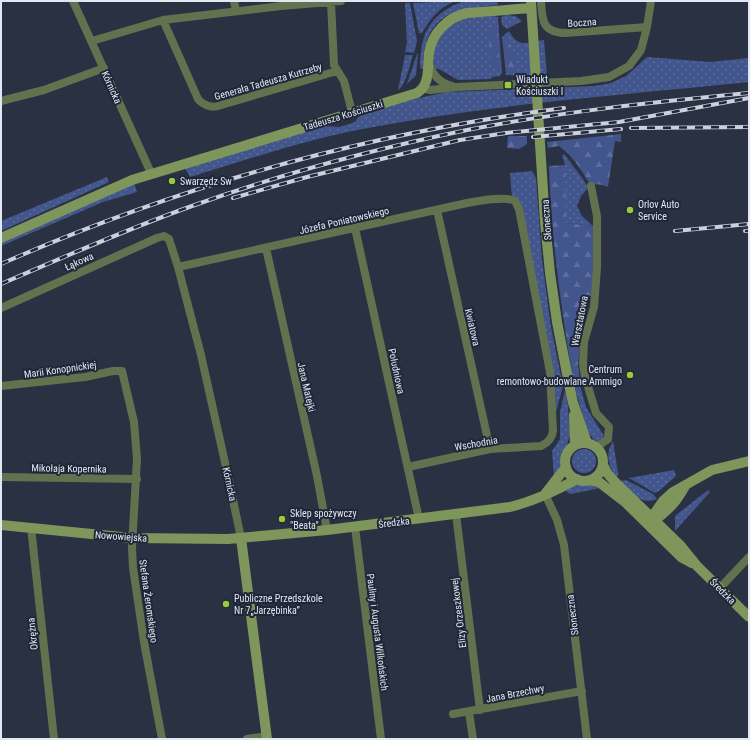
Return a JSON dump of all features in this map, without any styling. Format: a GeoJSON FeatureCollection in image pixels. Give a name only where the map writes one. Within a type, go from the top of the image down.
{"type":"FeatureCollection","features":[{"type":"Feature","properties":{"kind":"street","name":"Kórnicka"},"geometry":{"type":"LineString","coordinates":[[73,1],[151,173]]}},
{"type":"Feature","properties":{"kind":"street"},"geometry":{"type":"LineString","coordinates":[[234,1],[236,11]]}},
{"type":"Feature","properties":{"kind":"street"},"geometry":{"type":"LineString","coordinates":[[92,41],[163,20],[340,1]]}},
{"type":"Feature","properties":{"kind":"street","name":"Boczna"},"geometry":{"type":"LineString","coordinates":[[541,1],[544,23],[548,29],[556,32],[565,33],[648,27]]}},
{"type":"Feature","properties":{"kind":"street","name":"Tadeusza Kościuszki"},"geometry":{"type":"LineString","coordinates":[[1,238],[124,182],[414,94],[422,88],[430,90],[457,87],[581,82],[609,78],[624,70],[637,56],[644,43],[648,27],[651,1]]}},
{"type":"Feature","properties":{"kind":"street"},"geometry":{"type":"LineString","coordinates":[[331,2],[333,60],[337,71],[344,81],[352,112]]}},
{"type":"Feature","properties":{"kind":"street"},"geometry":{"type":"LineString","coordinates":[[422,88],[427,78],[430,46],[435,35],[442,26],[455,17],[472,12],[531,4]]}},
{"type":"Feature","properties":{"kind":"street","name":"Słoneczna"},"geometry":{"type":"LineString","coordinates":[[531,4],[547,244],[554,304],[573,403],[575,445]]}},
{"type":"Feature","properties":{"kind":"street","name":"Generała Tadeusza Kutrzeby"},"geometry":{"type":"LineString","coordinates":[[163,20],[198,99],[211,107],[337,71]]}},
{"type":"Feature","properties":{"kind":"street"},"geometry":{"type":"LineString","coordinates":[[428,61],[437,79],[445,84],[457,87]]}},
{"type":"Feature","properties":{"kind":"street"},"geometry":{"type":"LineString","coordinates":[[1,101],[44,90],[104,68]]}},
{"type":"Feature","properties":{"kind":"street","name":"Warsztatowa"},"geometry":{"type":"LineString","coordinates":[[591,186],[596,216],[597,268],[594,307],[584,342],[583,364],[585,377],[596,413],[609,427],[608,438],[597,447]]}},
{"type":"Feature","properties":{"kind":"street","name":"Józefa Poniatowskiego"},"geometry":{"type":"LineString","coordinates":[[178,267],[474,201],[515,201],[519,210],[550,372],[553,431],[551,439],[548,443]]}},
{"type":"Feature","properties":{"kind":"street","name":"Kwiatowa"},"geometry":{"type":"LineString","coordinates":[[437,210],[490,449]]}},
{"type":"Feature","properties":{"kind":"street","name":"Południowa"},"geometry":{"type":"LineString","coordinates":[[355,228],[419,519]]}},
{"type":"Feature","properties":{"kind":"street","name":"Kórnicka"},"geometry":{"type":"LineString","coordinates":[[165,236],[170,241],[178,267],[210,393],[241,538],[267,738]]}},
{"type":"Feature","properties":{"kind":"street","name":"Łąkowa"},"geometry":{"type":"LineString","coordinates":[[1,308],[143,244],[165,236]]}},
{"type":"Feature","properties":{"kind":"street","name":"Jana Matejki"},"geometry":{"type":"LineString","coordinates":[[266,248],[317,476],[327,530]]}},
{"type":"Feature","properties":{"kind":"street","name":"Marii Konopnickiej"},"geometry":{"type":"LineString","coordinates":[[1,386],[85,377],[112,371],[122,371]]}},
{"type":"Feature","properties":{"kind":"street","name":"Stefana Żeromskiego"},"geometry":{"type":"LineString","coordinates":[[122,371],[130,402],[137,459],[137,479],[132,538],[133,568],[162,739]]}},
{"type":"Feature","properties":{"kind":"street","name":"Słoneczna"},"geometry":{"type":"LineString","coordinates":[[573,403],[587,443]]}},
{"type":"Feature","properties":{"kind":"street","name":"Wschodnia"},"geometry":{"type":"LineString","coordinates":[[408,467],[490,449],[541,446],[548,443]]}},
{"type":"Feature","properties":{"kind":"street"},"geometry":{"type":"LineString","coordinates":[[587,443],[597,447],[602,454],[603,465],[599,474],[590,480],[583,481],[572,476],[566,467],[565,462],[568,452],[575,445],[587,443]]}},
{"type":"Feature","properties":{"kind":"street"},"geometry":{"type":"LineString","coordinates":[[652,521],[663,501],[673,492],[712,470],[749,461]]}},
{"type":"Feature","properties":{"kind":"street","name":"Średzka"},"geometry":{"type":"LineString","coordinates":[[603,465],[607,474],[641,507],[682,557],[697,566],[749,617]]}},
{"type":"Feature","properties":{"kind":"street","name":"Średzka"},"geometry":{"type":"LineString","coordinates":[[545,494],[566,467]]}},
{"type":"Feature","properties":{"kind":"street","name":"Mikołaja Kopernika"},"geometry":{"type":"LineString","coordinates":[[1,477],[137,479]]}},
{"type":"Feature","properties":{"kind":"street","name":"Średzka"},"geometry":{"type":"LineString","coordinates":[[241,538],[355,527],[510,507],[525,503],[577,479]]}},
{"type":"Feature","properties":{"kind":"street","name":"Średzka"},"geometry":{"type":"LineString","coordinates":[[590,480],[599,482],[652,521]]}},
{"type":"Feature","properties":{"kind":"street"},"geometry":{"type":"LineString","coordinates":[[652,521],[670,509],[678,500],[685,486]]}},
{"type":"Feature","properties":{"kind":"street","name":"Słoneczna"},"geometry":{"type":"LineString","coordinates":[[545,494],[557,520],[564,545],[587,739]]}},
{"type":"Feature","properties":{"kind":"street"},"geometry":{"type":"LineString","coordinates":[[641,507],[651,506],[663,501]]}},
{"type":"Feature","properties":{"kind":"street","name":"Elizy Orzeszkowej"},"geometry":{"type":"LineString","coordinates":[[456,514],[480,710]]}},
{"type":"Feature","properties":{"kind":"street","name":"Nowowiejska"},"geometry":{"type":"LineString","coordinates":[[1,524],[132,538],[241,538]]}},
{"type":"Feature","properties":{"kind":"street","name":"Okrężna"},"geometry":{"type":"LineString","coordinates":[[31,527],[54,739]]}},
{"type":"Feature","properties":{"kind":"street","name":"Pauliny i Augusta Wilkońskich"},"geometry":{"type":"LineString","coordinates":[[355,527],[381,739]]}},
{"type":"Feature","properties":{"kind":"street"},"geometry":{"type":"LineString","coordinates":[[720,588],[749,557]]}},
{"type":"Feature","properties":{"kind":"street","name":"Jana Brzechwy"},"geometry":{"type":"LineString","coordinates":[[453,714],[582,691]]}},
{"type":"Feature","properties":{"kind":"street"},"geometry":{"type":"LineString","coordinates":[[469,712],[473,739]]}},
{"type":"Feature","properties":{"kind":"street"},"geometry":{"type":"LineString","coordinates":[[247,739],[267,738]]}},
{"type":"Feature","properties":{"kind":"green space"},"geometry":{"type":"Polygon","coordinates":[[[456,1],[440,10],[432,18],[422,33],[419,33],[413,3],[456,1]]]}},
{"type":"Feature","properties":{"kind":"green space"},"geometry":{"type":"Polygon","coordinates":[[[465,1],[497,1],[498,5],[474,7],[453,13],[444,18],[429,34],[424,50],[423,69],[421,69],[420,61],[422,43],[429,27],[440,14],[456,4],[465,1]]]}},
{"type":"Feature","properties":{"kind":"green space"},"geometry":{"type":"Polygon","coordinates":[[[405,3],[410,3],[417,41],[414,53],[405,52],[407,43],[405,3]]]}},
{"type":"Feature","properties":{"kind":"green space"},"geometry":{"type":"Polygon","coordinates":[[[507,15],[515,16],[522,21],[507,29],[502,25],[501,17],[507,15]]]}},
{"type":"Feature","properties":{"kind":"green space"},"geometry":{"type":"Polygon","coordinates":[[[472,17],[498,17],[502,73],[500,76],[492,77],[491,79],[458,80],[439,69],[435,69],[435,48],[442,34],[447,29],[459,20],[472,17]]]}},
{"type":"Feature","properties":{"kind":"green space"},"geometry":{"type":"Polygon","coordinates":[[[497,25],[500,71],[493,65],[490,54],[489,30],[497,25]]]}},
{"type":"Feature","properties":{"kind":"green space"},"geometry":{"type":"Polygon","coordinates":[[[509,31],[512,37],[520,42],[528,43],[544,40],[547,76],[506,75],[502,37],[509,31]]]}},
{"type":"Feature","properties":{"kind":"green space"},"geometry":{"type":"Polygon","coordinates":[[[506,37],[517,57],[517,72],[506,71],[504,39],[506,37]]]}},
{"type":"Feature","properties":{"kind":"green space"},"geometry":{"type":"Polygon","coordinates":[[[418,53],[416,75],[407,84],[417,54],[418,53]]]}},
{"type":"Feature","properties":{"kind":"green space"},"geometry":{"type":"Polygon","coordinates":[[[405,55],[413,55],[403,84],[398,90],[405,55]]]}},
{"type":"Feature","properties":{"kind":"green space"},"geometry":{"type":"Polygon","coordinates":[[[647,57],[710,62],[749,58],[749,82],[510,106],[415,120],[323,138],[190,177],[185,168],[325,126],[340,127],[355,122],[361,114],[386,106],[448,92],[595,86],[611,83],[626,76],[647,57]]]}},
{"type":"Feature","properties":{"kind":"green space"},"geometry":{"type":"Polygon","coordinates":[[[621,134],[621,142],[615,141],[608,187],[594,184],[591,186],[581,169],[569,154],[559,146],[548,148],[547,142],[621,134]]]}},
{"type":"Feature","properties":{"kind":"green space"},"geometry":{"type":"Polygon","coordinates":[[[508,136],[527,136],[527,144],[519,149],[507,148],[508,136]]]}},
{"type":"Feature","properties":{"kind":"green space"},"geometry":{"type":"Polygon","coordinates":[[[564,154],[588,188],[581,196],[577,206],[582,216],[593,226],[565,223],[565,165],[562,156],[564,154]]]}},
{"type":"Feature","properties":{"kind":"green space"},"geometry":{"type":"Polygon","coordinates":[[[565,165],[566,223],[593,226],[593,295],[580,298],[580,344],[578,365],[571,367],[557,267],[549,166],[565,165]]]}},
{"type":"Feature","properties":{"kind":"green space"},"geometry":{"type":"Polygon","coordinates":[[[532,171],[536,178],[542,260],[551,327],[563,386],[556,412],[519,204],[512,198],[510,173],[532,171]]]}},
{"type":"Feature","properties":{"kind":"green space"},"geometry":{"type":"Polygon","coordinates":[[[107,177],[109,182],[1,231],[1,221],[107,177]]]}},
{"type":"Feature","properties":{"kind":"green space"},"geometry":{"type":"Polygon","coordinates":[[[134,182],[137,192],[103,202],[1,246],[1,241],[134,182]]]}},
{"type":"Feature","properties":{"kind":"green space"},"geometry":{"type":"Polygon","coordinates":[[[578,365],[581,389],[586,407],[604,436],[599,442],[594,440],[587,431],[572,378],[571,367],[578,365]]]}},
{"type":"Feature","properties":{"kind":"green space"},"geometry":{"type":"Polygon","coordinates":[[[565,390],[568,406],[570,435],[567,445],[562,451],[560,467],[554,476],[552,451],[560,439],[560,412],[565,390]]]}},
{"type":"Feature","properties":{"kind":"green space"},"geometry":{"type":"Polygon","coordinates":[[[613,441],[618,473],[618,476],[616,477],[608,459],[609,450],[613,441]]]}},
{"type":"Feature","properties":{"kind":"green space"},"geometry":{"type":"Polygon","coordinates":[[[584,449],[593,452],[596,461],[593,470],[584,473],[575,470],[572,461],[575,452],[584,449]]]}},
{"type":"Feature","properties":{"kind":"green space"},"geometry":{"type":"Polygon","coordinates":[[[674,470],[676,476],[655,493],[629,478],[674,470]]]}},
{"type":"Feature","properties":{"kind":"green space"},"geometry":{"type":"Polygon","coordinates":[[[626,480],[653,494],[657,499],[646,501],[637,497],[620,481],[626,480]]]}},
{"type":"Feature","properties":{"kind":"green space"},"geometry":{"type":"Polygon","coordinates":[[[572,485],[591,485],[600,488],[571,494],[564,488],[572,485]]]}},
{"type":"Feature","properties":{"kind":"green space"},"geometry":{"type":"Polygon","coordinates":[[[708,490],[710,492],[675,531],[675,516],[708,490]]]}},
{"type":"Feature","properties":{"kind":"railway"},"geometry":{"type":"LineString","coordinates":[[1,284],[120,234],[226,194],[328,163],[397,145],[467,130],[537,118],[643,104],[749,93]]}},
{"type":"Feature","properties":{"kind":"railway"},"geometry":{"type":"LineString","coordinates":[[233,198],[307,177],[460,140],[506,133],[619,122],[749,98]]}},
{"type":"Feature","properties":{"kind":"railway"},"geometry":{"type":"LineString","coordinates":[[1,264],[137,210],[277,166],[419,132],[564,108]]}},
{"type":"Feature","properties":{"kind":"railway"},"geometry":{"type":"LineString","coordinates":[[631,128],[749,127]]}},
{"type":"Feature","properties":{"kind":"railway"},"geometry":{"type":"LineString","coordinates":[[533,137],[621,129]]}},
{"type":"Feature","properties":{"kind":"railway"},"geometry":{"type":"LineString","coordinates":[[675,231],[749,224]]}},
{"type":"Feature","properties":{"kind":"place","name":"Wiadukt Kościuszki I"},"geometry":{"type":"Point","coordinates":[508,85]}},
{"type":"Feature","properties":{"kind":"place","name":"Swarzędz Sw"},"geometry":{"type":"Point","coordinates":[172,181]}},
{"type":"Feature","properties":{"kind":"place","name":"Orlov Auto Service"},"geometry":{"type":"Point","coordinates":[630,210]}},
{"type":"Feature","properties":{"kind":"place","name":"Centrum remontowo-budowlane Ammigo"},"geometry":{"type":"Point","coordinates":[630,375]}},
{"type":"Feature","properties":{"kind":"place","name":"Sklep spożywczy \"Beata\""},"geometry":{"type":"Point","coordinates":[282,519]}},
{"type":"Feature","properties":{"kind":"place","name":"Publiczne Przedszkole Nr 7„Jarzębinka”"},"geometry":{"type":"Point","coordinates":[226,604]}}]}
